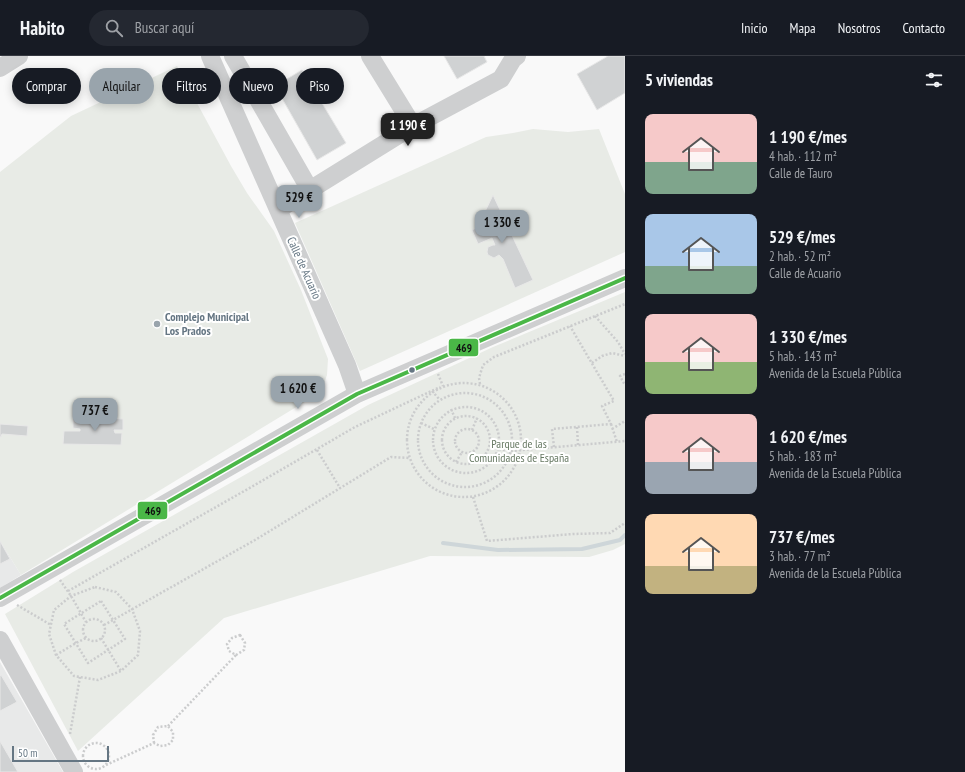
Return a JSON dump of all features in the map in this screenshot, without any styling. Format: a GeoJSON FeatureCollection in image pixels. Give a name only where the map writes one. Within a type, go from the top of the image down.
{"type":"FeatureCollection","features":[{"type":"Feature","properties":{"kind":"street"},"geometry":{"type":"LineString","coordinates":[[0,68],[19,56]]}},
{"type":"Feature","properties":{"kind":"street","name":"Calle de Acuario"},"geometry":{"type":"LineString","coordinates":[[210,56],[347,365],[357,394]]}},
{"type":"Feature","properties":{"kind":"street"},"geometry":{"type":"LineString","coordinates":[[233,56],[310,190]]}},
{"type":"Feature","properties":{"kind":"street"},"geometry":{"type":"LineString","coordinates":[[370,56],[413,126]]}},
{"type":"Feature","properties":{"kind":"street"},"geometry":{"type":"LineString","coordinates":[[279,209],[413,126],[502,79],[514,57]]}},
{"type":"Feature","properties":{"kind":"street"},"geometry":{"type":"LineString","coordinates":[[8,601],[357,394],[625,278]]}},
{"type":"Feature","properties":{"kind":"street"},"geometry":{"type":"LineString","coordinates":[[0,640],[74,772]]}},
{"type":"Feature","properties":{"kind":"path"},"geometry":{"type":"LineString","coordinates":[[480,384],[479,378],[484,365],[494,357],[625,304]]}},
{"type":"Feature","properties":{"kind":"path"},"geometry":{"type":"LineString","coordinates":[[595,316],[618,342],[625,355]]}},
{"type":"Feature","properties":{"kind":"path"},"geometry":{"type":"LineString","coordinates":[[570,326],[614,401],[602,406],[617,442]]}},
{"type":"Feature","properties":{"kind":"path"},"geometry":{"type":"LineString","coordinates":[[592,363],[602,356],[612,353],[625,355]]}},
{"type":"Feature","properties":{"kind":"path"},"geometry":{"type":"LineString","coordinates":[[437,371],[442,387]]}},
{"type":"Feature","properties":{"kind":"path"},"geometry":{"type":"LineString","coordinates":[[625,374],[620,376],[625,385]]}},
{"type":"Feature","properties":{"kind":"path"},"geometry":{"type":"LineString","coordinates":[[68,591],[355,427],[442,387],[447,384],[464,382],[480,384],[499,394],[513,409],[521,429],[521,450],[515,467],[504,481],[490,491],[473,497],[453,496],[434,489],[419,476],[410,458],[406,440],[409,421],[418,404],[432,391],[442,387]]}},
{"type":"Feature","properties":{"kind":"path"},"geometry":{"type":"LineString","coordinates":[[432,391],[440,400]]}},
{"type":"Feature","properties":{"kind":"path"},"geometry":{"type":"LineString","coordinates":[[455,393],[471,393],[486,397],[499,406],[508,420],[513,435],[511,451],[505,466],[495,477],[482,485],[466,488],[451,485],[437,478],[426,467],[420,453],[418,438],[421,423],[428,410],[440,400],[455,393]]}},
{"type":"Feature","properties":{"kind":"path"},"geometry":{"type":"LineString","coordinates":[[462,406],[473,407],[483,411],[491,418],[497,427],[500,438],[498,449],[492,461],[482,469],[469,473],[456,472],[444,466],[436,456],[432,442],[434,429],[441,417],[451,409],[462,406]]}},
{"type":"Feature","properties":{"kind":"path"},"geometry":{"type":"LineString","coordinates":[[451,409],[455,418]]}},
{"type":"Feature","properties":{"kind":"path"},"geometry":{"type":"LineString","coordinates":[[462,415],[470,415],[477,418],[484,424],[489,432],[490,441],[488,450],[482,458],[474,463],[465,464],[456,462],[449,458],[444,452],[442,444],[444,429],[449,422],[455,418],[462,415]]}},
{"type":"Feature","properties":{"kind":"path"},"geometry":{"type":"LineString","coordinates":[[472,430],[477,418]]}},
{"type":"Feature","properties":{"kind":"path"},"geometry":{"type":"LineString","coordinates":[[612,429],[625,421]]}},
{"type":"Feature","properties":{"kind":"path"},"geometry":{"type":"LineString","coordinates":[[421,423],[434,429]]}},
{"type":"Feature","properties":{"kind":"path"},"geometry":{"type":"LineString","coordinates":[[554,447],[552,429],[610,424]]}},
{"type":"Feature","properties":{"kind":"path"},"geometry":{"type":"LineString","coordinates":[[577,427],[578,445]]}},
{"type":"Feature","properties":{"kind":"path"},"geometry":{"type":"LineString","coordinates":[[466,429],[472,430],[477,435],[479,440],[477,446],[474,451],[468,453],[462,452],[457,448],[454,442],[456,436],[460,431],[466,429]]}},
{"type":"Feature","properties":{"kind":"path"},"geometry":{"type":"LineString","coordinates":[[498,449],[511,451],[625,441]]}},
{"type":"Feature","properties":{"kind":"path"},"geometry":{"type":"LineString","coordinates":[[317,450],[340,488]]}},
{"type":"Feature","properties":{"kind":"path"},"geometry":{"type":"LineString","coordinates":[[456,462],[462,452]]}},
{"type":"Feature","properties":{"kind":"path"},"geometry":{"type":"LineString","coordinates":[[104,625],[255,540],[391,457],[410,458]]}},
{"type":"Feature","properties":{"kind":"path"},"geometry":{"type":"LineString","coordinates":[[473,497],[487,541],[574,534],[610,533],[625,523]]}},
{"type":"Feature","properties":{"kind":"path"},"geometry":{"type":"LineString","coordinates":[[60,579],[86,622]]}},
{"type":"Feature","properties":{"kind":"path"},"geometry":{"type":"LineString","coordinates":[[95,587],[116,592],[132,609],[140,631],[138,655],[121,671],[98,680],[74,676],[56,655],[49,634],[54,610],[71,596],[95,587]]}},
{"type":"Feature","properties":{"kind":"path"},"geometry":{"type":"LineString","coordinates":[[8,601],[22,601]]}},
{"type":"Feature","properties":{"kind":"path"},"geometry":{"type":"LineString","coordinates":[[8,601],[51,625]]}},
{"type":"Feature","properties":{"kind":"path"},"geometry":{"type":"LineString","coordinates":[[101,601],[113,620],[125,639],[88,663],[64,624],[101,601]]}},
{"type":"Feature","properties":{"kind":"path"},"geometry":{"type":"LineString","coordinates":[[94,619],[104,625],[105,632],[101,638],[93,641],[86,638],[83,633],[84,625],[89,620],[94,619]]}},
{"type":"Feature","properties":{"kind":"path"},"geometry":{"type":"LineString","coordinates":[[154,743],[153,735],[158,727],[168,726],[236,655],[244,650],[246,643],[240,635],[232,638],[227,644],[229,651],[236,655]]}},
{"type":"Feature","properties":{"kind":"path"},"geometry":{"type":"LineString","coordinates":[[56,655],[86,638]]}},
{"type":"Feature","properties":{"kind":"path"},"geometry":{"type":"LineString","coordinates":[[101,638],[121,671]]}},
{"type":"Feature","properties":{"kind":"path"},"geometry":{"type":"LineString","coordinates":[[70,736],[80,677]]}},
{"type":"Feature","properties":{"kind":"path"},"geometry":{"type":"LineString","coordinates":[[154,743],[160,746],[168,745],[173,740],[173,732],[168,726]]}},
{"type":"Feature","properties":{"kind":"path"},"geometry":{"type":"LineString","coordinates":[[106,765],[110,757],[105,746],[97,742],[86,747],[83,756],[84,760],[88,766],[97,769],[102,768],[154,743]]}},
{"type":"Feature","properties":{"kind":"shaded area"},"geometry":{"type":"Polygon","coordinates":[[[0,541],[21,575],[0,588],[0,541]]]}},
{"type":"Feature","properties":{"kind":"shaded area"},"geometry":{"type":"Polygon","coordinates":[[[0,662],[63,772],[0,772],[0,662]]]}},
{"type":"Feature","properties":{"kind":"green space","name":"Complejo Municipal Los Prados"},"geometry":{"type":"Polygon","coordinates":[[[162,73],[162,104],[198,104],[247,193],[274,231],[301,290],[328,359],[327,375],[321,392],[21,575],[0,541],[0,172],[71,116],[96,104],[154,104],[154,77],[162,73]]]}},
{"type":"Feature","properties":{"kind":"green space"},"geometry":{"type":"Polygon","coordinates":[[[533,129],[568,132],[599,129],[625,194],[625,252],[360,371],[295,223],[486,137],[533,129]]]}},
{"type":"Feature","properties":{"kind":"green space","name":"Parque de las Comunidades de España"},"geometry":{"type":"Polygon","coordinates":[[[625,292],[625,544],[613,550],[589,557],[430,556],[224,618],[78,751],[5,614],[73,572],[368,405],[493,347],[625,292]]]}},
{"type":"Feature","properties":{"kind":"building"},"geometry":{"type":"Polygon","coordinates":[[[444,56],[484,56],[487,62],[457,79],[444,56]]]}},
{"type":"Feature","properties":{"kind":"building"},"geometry":{"type":"Polygon","coordinates":[[[608,56],[625,56],[625,93],[597,110],[577,74],[608,56]]]}},
{"type":"Feature","properties":{"kind":"building"},"geometry":{"type":"Polygon","coordinates":[[[296,74],[296,104],[322,104],[346,143],[317,160],[285,104],[288,104],[288,78],[296,74]]]}},
{"type":"Feature","properties":{"kind":"building"},"geometry":{"type":"Polygon","coordinates":[[[493,195],[533,280],[515,288],[503,259],[499,255],[494,258],[488,255],[488,247],[495,245],[492,238],[478,244],[472,230],[484,224],[481,220],[493,195]]]}},
{"type":"Feature","properties":{"kind":"building"},"geometry":{"type":"Polygon","coordinates":[[[73,416],[91,417],[91,421],[105,421],[105,418],[123,419],[123,430],[114,430],[115,433],[122,433],[121,445],[63,444],[64,431],[80,431],[80,429],[73,428],[73,416]]]}},
{"type":"Feature","properties":{"kind":"building"},"geometry":{"type":"Polygon","coordinates":[[[0,424],[28,426],[27,436],[2,434],[0,437],[0,424]]]}},
{"type":"Feature","properties":{"kind":"building"},"geometry":{"type":"Polygon","coordinates":[[[0,541],[10,559],[0,564],[0,541]]]}},
{"type":"Feature","properties":{"kind":"building"},"geometry":{"type":"Polygon","coordinates":[[[1,675],[17,702],[0,711],[0,676],[1,675]]]}},
{"type":"Feature","properties":{"kind":"building"},"geometry":{"type":"Polygon","coordinates":[[[0,741],[18,772],[0,772],[0,741]]]}},
{"type":"Feature","properties":{"kind":"waterway"},"geometry":{"type":"LineString","coordinates":[[443,543],[498,550],[582,549],[620,540],[625,535]]}},
{"type":"Feature","properties":{"kind":"transit line","name":"469"},"geometry":{"type":"LineString","coordinates":[[0,598],[357,394],[625,278]]}},
{"type":"Feature","properties":{"kind":"place","name":"Complejo Municipal Los Prados"},"geometry":{"type":"Point","coordinates":[157,324]}}]}
